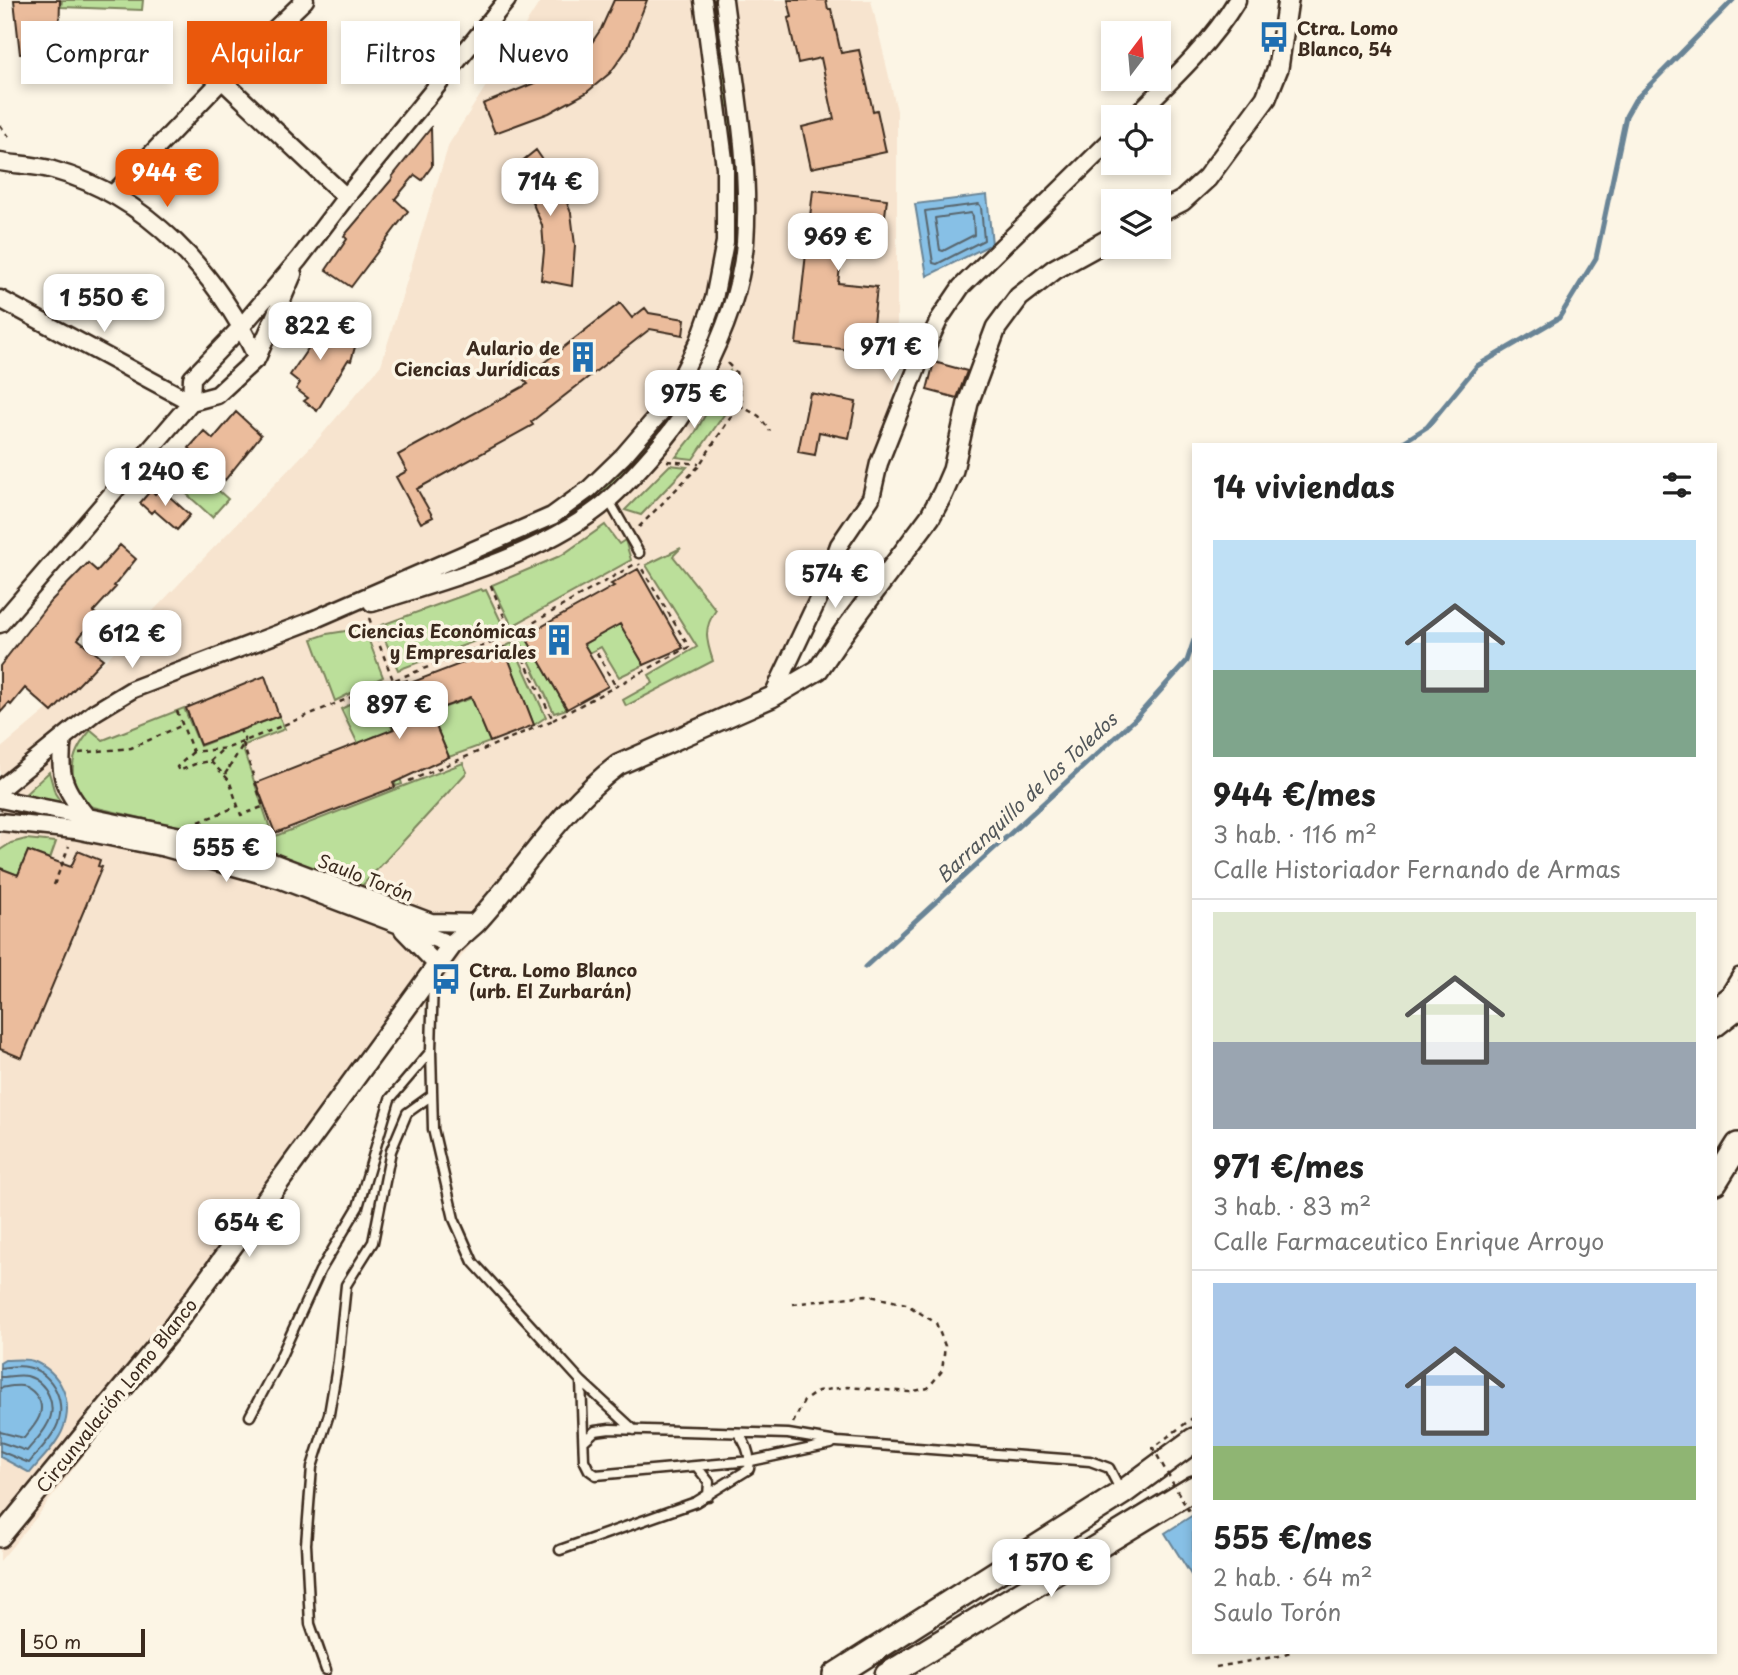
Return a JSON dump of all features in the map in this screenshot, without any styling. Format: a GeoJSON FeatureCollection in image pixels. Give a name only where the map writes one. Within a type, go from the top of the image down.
{"type":"FeatureCollection","features":[{"type":"Feature","properties":{"kind":"main road"},"geometry":{"type":"LineString","coordinates":[[1717,1008],[1738,992]]}},
{"type":"Feature","properties":{"kind":"main road"},"geometry":{"type":"LineString","coordinates":[[1717,1179],[1738,1145]]}},
{"type":"Feature","properties":{"kind":"main road"},"geometry":{"type":"LineString","coordinates":[[835,1675],[1122,1493],[1192,1441]]}},
{"type":"Feature","properties":{"kind":"main road"},"geometry":{"type":"LineString","coordinates":[[887,1675],[1192,1489]]}},
{"type":"Feature","properties":{"kind":"street"},"geometry":{"type":"LineString","coordinates":[[283,21],[305,0]]}},
{"type":"Feature","properties":{"kind":"street"},"geometry":{"type":"LineString","coordinates":[[191,402],[192,378],[242,326],[299,259],[346,197],[507,0]]}},
{"type":"Feature","properties":{"kind":"street"},"geometry":{"type":"LineString","coordinates":[[0,789],[95,712],[133,689],[306,623],[552,516],[597,481],[623,456],[667,405],[699,341],[714,299],[725,242],[725,167],[703,0]]}},
{"type":"Feature","properties":{"kind":"street"},"geometry":{"type":"LineString","coordinates":[[306,623],[484,568],[560,532],[601,506],[681,417],[717,349],[734,304],[745,243],[745,166],[724,0]]}},
{"type":"Feature","properties":{"kind":"street"},"geometry":{"type":"LineString","coordinates":[[1146,105],[1186,66],[1223,23],[1237,0]]}},
{"type":"Feature","properties":{"kind":"street"},"geometry":{"type":"LineString","coordinates":[[1171,206],[1182,201],[1207,178],[1266,98],[1278,68],[1288,0]]}},
{"type":"Feature","properties":{"kind":"street"},"geometry":{"type":"LineString","coordinates":[[113,194],[218,84]]}},
{"type":"Feature","properties":{"kind":"street"},"geometry":{"type":"LineString","coordinates":[[226,84],[346,197]]}},
{"type":"Feature","properties":{"kind":"street"},"geometry":{"type":"LineString","coordinates":[[772,697],[822,591],[839,545],[871,498],[879,463],[920,360],[940,318],[961,287],[1101,150]]}},
{"type":"Feature","properties":{"kind":"street"},"geometry":{"type":"LineString","coordinates":[[0,162],[53,170],[113,194],[157,225],[200,265],[242,326],[257,358]]}},
{"type":"Feature","properties":{"kind":"street","name":"Circunvalación Lomo Blanco"},"geometry":{"type":"LineString","coordinates":[[0,1537],[174,1326],[452,945],[475,923],[531,854],[587,792],[618,765],[772,697],[818,670],[930,517],[953,470],[968,403],[996,328],[1019,297],[1055,269],[1101,244]]}},
{"type":"Feature","properties":{"kind":"street"},"geometry":{"type":"LineString","coordinates":[[3,612],[191,402],[217,395],[257,358],[299,259]]}},
{"type":"Feature","properties":{"kind":"street"},"geometry":{"type":"LineString","coordinates":[[0,299],[191,402]]}},
{"type":"Feature","properties":{"kind":"street"},"geometry":{"type":"LineString","coordinates":[[63,738],[60,765],[65,786],[87,817]]}},
{"type":"Feature","properties":{"kind":"street","name":"Saulo Torón"},"geometry":{"type":"LineString","coordinates":[[0,799],[230,846],[431,922],[475,923]]}},
{"type":"Feature","properties":{"kind":"street","name":"Saulo Torón"},"geometry":{"type":"LineString","coordinates":[[0,822],[75,830],[165,848],[281,880],[452,945]]}},
{"type":"Feature","properties":{"kind":"street"},"geometry":{"type":"LineString","coordinates":[[399,926],[436,970]]}},
{"type":"Feature","properties":{"kind":"street"},"geometry":{"type":"LineString","coordinates":[[1717,1027],[1738,1011]]}},
{"type":"Feature","properties":{"kind":"lane"},"geometry":{"type":"LineString","coordinates":[[608,499],[638,550]]}},
{"type":"Feature","properties":{"kind":"lane"},"geometry":{"type":"LineString","coordinates":[[436,970],[431,1051],[433,1129],[454,1219],[473,1262],[581,1381],[634,1430]]}},
{"type":"Feature","properties":{"kind":"lane"},"geometry":{"type":"LineString","coordinates":[[1717,1007],[1738,973]]}},
{"type":"Feature","properties":{"kind":"lane"},"geometry":{"type":"LineString","coordinates":[[250,1416],[320,1271],[358,1207],[390,1099],[431,1051]]}},
{"type":"Feature","properties":{"kind":"lane"},"geometry":{"type":"LineString","coordinates":[[326,1670],[310,1624],[306,1544],[312,1467],[329,1414],[346,1285],[373,1242],[391,1150],[407,1113],[432,1095]]}},
{"type":"Feature","properties":{"kind":"lane"},"geometry":{"type":"LineString","coordinates":[[581,1381],[584,1460],[589,1470],[596,1475],[751,1461],[837,1442]]}},
{"type":"Feature","properties":{"kind":"lane"},"geometry":{"type":"LineString","coordinates":[[585,1440],[601,1430],[788,1434],[837,1442],[1090,1461],[1109,1468],[1122,1493]]}},
{"type":"Feature","properties":{"kind":"lane"},"geometry":{"type":"LineString","coordinates":[[560,1550],[708,1496],[750,1469],[751,1461],[738,1433]]}},
{"type":"Feature","properties":{"kind":"lane"},"geometry":{"type":"LineString","coordinates":[[697,1466],[709,1482],[708,1496]]}},
{"type":"Feature","properties":{"kind":"path"},"geometry":{"type":"LineString","coordinates":[[0,125],[10,138]]}},
{"type":"Feature","properties":{"kind":"path"},"geometry":{"type":"LineString","coordinates":[[638,550],[636,537],[641,525],[699,465],[742,400],[734,370]]}},
{"type":"Feature","properties":{"kind":"path"},"geometry":{"type":"LineString","coordinates":[[738,405],[759,416],[770,431]]}},
{"type":"Feature","properties":{"kind":"path"},"geometry":{"type":"LineString","coordinates":[[646,459],[699,465]]}},
{"type":"Feature","properties":{"kind":"path"},"geometry":{"type":"LineString","coordinates":[[223,748],[210,761],[179,771],[177,767],[193,752],[243,742],[393,680],[512,635],[638,562],[689,647],[553,720],[409,780]]}},
{"type":"Feature","properties":{"kind":"path"},"geometry":{"type":"LineString","coordinates":[[484,568],[512,635],[553,720]]}},
{"type":"Feature","properties":{"kind":"path"},"geometry":{"type":"LineString","coordinates":[[364,606],[393,680]]}},
{"type":"Feature","properties":{"kind":"path"},"geometry":{"type":"LineString","coordinates":[[597,653],[615,687]]}},
{"type":"Feature","properties":{"kind":"path"},"geometry":{"type":"LineString","coordinates":[[177,711],[193,752]]}},
{"type":"Feature","properties":{"kind":"path"},"geometry":{"type":"LineString","coordinates":[[75,754],[131,748],[183,725]]}},
{"type":"Feature","properties":{"kind":"path"},"geometry":{"type":"LineString","coordinates":[[210,761],[229,780],[241,815],[264,806],[240,730]]}},
{"type":"Feature","properties":{"kind":"path"},"geometry":{"type":"LineString","coordinates":[[225,774],[243,742]]}},
{"type":"Feature","properties":{"kind":"path"},"geometry":{"type":"LineString","coordinates":[[194,824],[238,806]]}},
{"type":"Feature","properties":{"kind":"path"},"geometry":{"type":"LineString","coordinates":[[54,885],[75,830]]}},
{"type":"Feature","properties":{"kind":"path"},"geometry":{"type":"LineString","coordinates":[[788,1434],[804,1401],[818,1391],[847,1387],[910,1392],[928,1388],[942,1371],[946,1346],[936,1323],[906,1304],[866,1295],[793,1304]]}},
{"type":"Feature","properties":{"kind":"path"},"geometry":{"type":"LineString","coordinates":[[1192,1419],[1153,1448],[1188,1510],[1192,1508]]}},
{"type":"Feature","properties":{"kind":"path"},"geometry":{"type":"LineString","coordinates":[[1216,1667],[1284,1654]]}},
{"type":"Feature","properties":{"kind":"shaded area"},"geometry":{"type":"Polygon","coordinates":[[[541,0],[871,0],[897,111],[897,380],[868,496],[785,678],[608,763],[36,1518],[0,1561],[0,749],[106,660],[319,438],[381,365],[449,144],[487,84],[593,84],[593,21],[528,21],[541,0]]]}},
{"type":"Feature","properties":{"kind":"green space"},"geometry":{"type":"Polygon","coordinates":[[[62,0],[143,0],[142,10],[61,7],[62,0]]]}},
{"type":"Feature","properties":{"kind":"green space"},"geometry":{"type":"Polygon","coordinates":[[[709,0],[719,0],[731,106],[723,107],[709,0]]]}},
{"type":"Feature","properties":{"kind":"green space"},"geometry":{"type":"Polygon","coordinates":[[[732,118],[738,175],[737,251],[726,304],[715,338],[707,335],[718,300],[724,120],[732,118]]]}},
{"type":"Feature","properties":{"kind":"green space"},"geometry":{"type":"Polygon","coordinates":[[[702,346],[710,349],[665,428],[637,463],[603,494],[597,487],[702,346]]]}},
{"type":"Feature","properties":{"kind":"green space"},"geometry":{"type":"Polygon","coordinates":[[[730,371],[737,396],[693,459],[676,457],[694,435],[730,371]]]}},
{"type":"Feature","properties":{"kind":"green space"},"geometry":{"type":"Polygon","coordinates":[[[183,459],[228,499],[212,517],[168,477],[183,459]]]}},
{"type":"Feature","properties":{"kind":"green space"},"geometry":{"type":"Polygon","coordinates":[[[670,465],[687,467],[641,515],[625,510],[670,465]]]}},
{"type":"Feature","properties":{"kind":"green space"},"geometry":{"type":"Polygon","coordinates":[[[587,495],[593,502],[537,537],[484,560],[482,552],[587,495]]]}},
{"type":"Feature","properties":{"kind":"green space"},"geometry":{"type":"Polygon","coordinates":[[[605,525],[619,544],[625,540],[631,560],[512,626],[492,585],[562,555],[605,525]]]}},
{"type":"Feature","properties":{"kind":"green space"},"geometry":{"type":"Polygon","coordinates":[[[681,548],[673,556],[716,610],[707,629],[713,661],[626,706],[623,700],[653,683],[649,675],[697,647],[646,565],[681,548]]]}},
{"type":"Feature","properties":{"kind":"green space"},"geometry":{"type":"Polygon","coordinates":[[[481,589],[486,590],[505,630],[398,670],[379,626],[481,589]]]}},
{"type":"Feature","properties":{"kind":"green space"},"geometry":{"type":"Polygon","coordinates":[[[620,624],[644,665],[619,677],[601,647],[589,653],[584,644],[620,624]]]}},
{"type":"Feature","properties":{"kind":"green space"},"geometry":{"type":"Polygon","coordinates":[[[364,628],[383,677],[335,701],[312,639],[364,628]]]}},
{"type":"Feature","properties":{"kind":"green space"},"geometry":{"type":"Polygon","coordinates":[[[525,636],[567,709],[554,713],[519,639],[525,636]]]}},
{"type":"Feature","properties":{"kind":"green space"},"geometry":{"type":"Polygon","coordinates":[[[512,643],[546,717],[534,725],[504,647],[512,643]]]}},
{"type":"Feature","properties":{"kind":"green space"},"geometry":{"type":"Polygon","coordinates":[[[377,691],[408,767],[398,771],[402,784],[396,786],[375,736],[358,744],[341,709],[377,691]]]}},
{"type":"Feature","properties":{"kind":"green space"},"geometry":{"type":"Polygon","coordinates":[[[472,698],[490,742],[449,757],[430,712],[472,698]]]}},
{"type":"Feature","properties":{"kind":"green space"},"geometry":{"type":"Polygon","coordinates":[[[184,708],[200,746],[279,716],[285,729],[242,746],[273,837],[463,763],[467,772],[361,887],[249,843],[89,806],[76,786],[73,768],[78,749],[91,730],[103,740],[184,708]]]}},
{"type":"Feature","properties":{"kind":"green space"},"geometry":{"type":"Polygon","coordinates":[[[49,772],[55,793],[62,804],[20,799],[49,772]]]}},
{"type":"Feature","properties":{"kind":"green space"},"geometry":{"type":"Polygon","coordinates":[[[26,839],[56,842],[50,859],[28,851],[18,875],[0,868],[0,850],[11,843],[26,839]]]}},
{"type":"Feature","properties":{"kind":"water"},"geometry":{"type":"Polygon","coordinates":[[[987,195],[992,244],[927,276],[915,204],[987,195]]]}},
{"type":"Feature","properties":{"kind":"water"},"geometry":{"type":"Polygon","coordinates":[[[5,1360],[30,1360],[43,1366],[58,1380],[66,1398],[63,1429],[53,1447],[30,1473],[0,1457],[0,1363],[5,1360]]]}},
{"type":"Feature","properties":{"kind":"water"},"geometry":{"type":"Polygon","coordinates":[[[1192,1516],[1192,1576],[1165,1533],[1192,1516]]]}},
{"type":"Feature","properties":{"kind":"building"},"geometry":{"type":"Polygon","coordinates":[[[14,0],[60,0],[59,21],[21,21],[20,54],[14,0]]]}},
{"type":"Feature","properties":{"kind":"building"},"geometry":{"type":"Polygon","coordinates":[[[614,0],[647,0],[628,48],[610,73],[586,93],[549,113],[495,133],[483,104],[532,84],[593,84],[593,41],[614,0]]]}},
{"type":"Feature","properties":{"kind":"building"},"geometry":{"type":"Polygon","coordinates":[[[788,0],[826,0],[828,9],[831,9],[841,53],[859,50],[886,152],[811,168],[802,127],[834,119],[821,58],[798,63],[788,18],[792,17],[788,0]]]}},
{"type":"Feature","properties":{"kind":"building"},"geometry":{"type":"Polygon","coordinates":[[[431,128],[432,166],[422,180],[415,175],[395,199],[408,211],[351,287],[326,270],[347,239],[344,236],[431,128]]]}},
{"type":"Feature","properties":{"kind":"building"},"geometry":{"type":"Polygon","coordinates":[[[536,150],[560,185],[571,213],[575,245],[572,286],[541,280],[544,251],[542,225],[530,197],[511,170],[536,150]]]}},
{"type":"Feature","properties":{"kind":"building"},"geometry":{"type":"Polygon","coordinates":[[[813,190],[887,199],[882,240],[844,236],[838,283],[877,287],[870,352],[796,344],[813,190]]]}},
{"type":"Feature","properties":{"kind":"building"},"geometry":{"type":"Polygon","coordinates":[[[620,303],[632,318],[645,308],[649,313],[685,319],[683,335],[650,329],[531,422],[533,425],[417,489],[433,517],[421,523],[396,477],[407,471],[398,455],[528,384],[523,379],[620,303]]]}},
{"type":"Feature","properties":{"kind":"building"},"geometry":{"type":"Polygon","coordinates":[[[303,316],[355,347],[351,361],[348,360],[317,411],[304,401],[308,398],[296,389],[300,383],[290,375],[309,347],[301,342],[303,316]]]}},
{"type":"Feature","properties":{"kind":"building"},"geometry":{"type":"Polygon","coordinates":[[[934,362],[967,371],[957,398],[927,390],[934,362]]]}},
{"type":"Feature","properties":{"kind":"building"},"geometry":{"type":"Polygon","coordinates":[[[810,393],[856,402],[849,438],[819,432],[815,455],[798,452],[810,393]]]}},
{"type":"Feature","properties":{"kind":"building"},"geometry":{"type":"Polygon","coordinates":[[[236,412],[261,435],[225,480],[189,448],[204,431],[213,439],[236,412]]]}},
{"type":"Feature","properties":{"kind":"building"},"geometry":{"type":"Polygon","coordinates":[[[160,488],[190,515],[177,530],[154,510],[151,513],[140,503],[151,490],[155,494],[160,488]]]}},
{"type":"Feature","properties":{"kind":"building"},"geometry":{"type":"Polygon","coordinates":[[[120,545],[136,559],[114,586],[116,587],[93,612],[97,615],[78,639],[103,659],[52,712],[25,688],[11,705],[9,703],[0,713],[0,666],[50,602],[88,563],[97,571],[120,545]]]}},
{"type":"Feature","properties":{"kind":"building","name":"Ciencias Económicas y Empresariales"},"geometry":{"type":"Polygon","coordinates":[[[638,569],[683,648],[644,665],[620,624],[584,644],[608,686],[567,709],[525,636],[614,586],[611,584],[638,569]]]}},
{"type":"Feature","properties":{"kind":"building"},"geometry":{"type":"Polygon","coordinates":[[[504,647],[534,725],[490,742],[471,697],[430,712],[449,757],[393,783],[395,787],[275,833],[256,783],[394,729],[379,691],[407,680],[408,684],[504,647]]]}},
{"type":"Feature","properties":{"kind":"building"},"geometry":{"type":"Polygon","coordinates":[[[265,676],[279,716],[200,745],[186,708],[265,676]]]}},
{"type":"Feature","properties":{"kind":"building"},"geometry":{"type":"Polygon","coordinates":[[[28,851],[71,867],[78,851],[100,860],[98,866],[102,867],[22,1058],[0,1049],[0,868],[18,875],[28,851]]]}},
{"type":"Feature","properties":{"kind":"waterway","name":"Barranquillo de los Toledos"},"geometry":{"type":"LineString","coordinates":[[1402,443],[1427,427],[1477,366],[1559,318],[1596,258],[1626,116],[1635,100],[1733,0]]}},
{"type":"Feature","properties":{"kind":"waterway","name":"Barranquillo de los Toledos"},"geometry":{"type":"LineString","coordinates":[[865,967],[1135,719],[1187,661],[1192,646]]}},
{"type":"Feature","properties":{"kind":"place","name":"Ctra. Lomo Blanco, 54"},"geometry":{"type":"Point","coordinates":[1274,37]}},
{"type":"Feature","properties":{"kind":"place","name":"Aulario de Ciencias Jurídicas"},"geometry":{"type":"Point","coordinates":[583,357]}},
{"type":"Feature","properties":{"kind":"place","name":"Ciencias Económicas y Empresariales"},"geometry":{"type":"Point","coordinates":[559,640]}},
{"type":"Feature","properties":{"kind":"place","name":"Ctra. Lomo Blanco (urb. El Zurbarán)"},"geometry":{"type":"Point","coordinates":[446,979]}}]}
